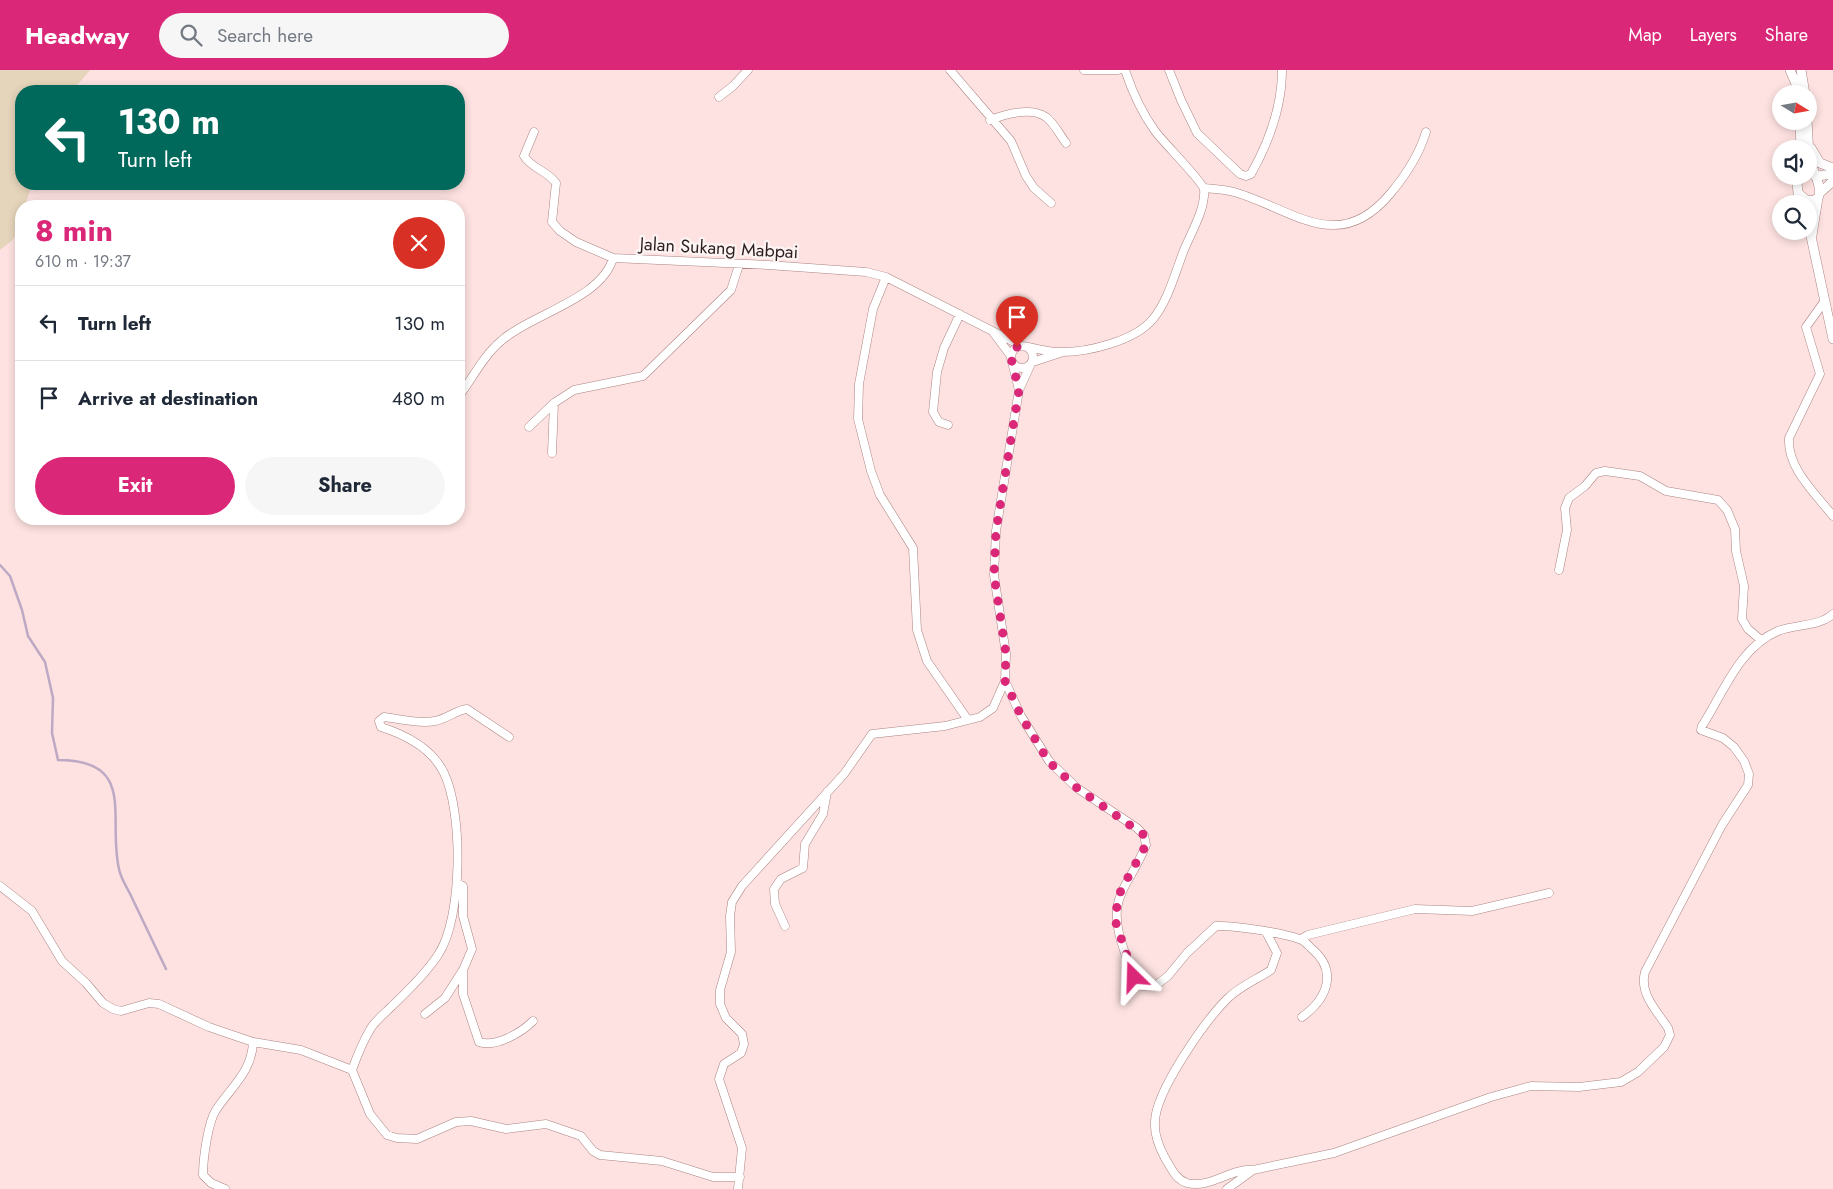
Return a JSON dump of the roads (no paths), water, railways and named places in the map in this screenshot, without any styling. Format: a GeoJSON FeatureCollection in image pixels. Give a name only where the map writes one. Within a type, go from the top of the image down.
{"type":"FeatureCollection","features":[{"type":"Feature","properties":{"kind":"street"},"geometry":{"type":"LineString","coordinates":[[719,97],[748,70]]}},
{"type":"Feature","properties":{"kind":"street"},"geometry":{"type":"LineString","coordinates":[[950,70],[990,120],[1011,140],[1026,176],[1034,188],[1052,203]]}},
{"type":"Feature","properties":{"kind":"street"},"geometry":{"type":"LineString","coordinates":[[1084,70],[1118,70]]}},
{"type":"Feature","properties":{"kind":"street"},"geometry":{"type":"LineString","coordinates":[[1125,70],[1143,112],[1154,130],[1204,188],[1232,192],[1312,223],[1341,224],[1358,221],[1370,214],[1400,182],[1421,150],[1426,132]]}},
{"type":"Feature","properties":{"kind":"street"},"geometry":{"type":"LineString","coordinates":[[1169,70],[1197,133],[1240,174],[1246,176],[1251,174],[1268,144],[1278,105],[1282,70]]}},
{"type":"Feature","properties":{"kind":"street"},"geometry":{"type":"LineString","coordinates":[[1790,70],[1794,85]]}},
{"type":"Feature","properties":{"kind":"street"},"geometry":{"type":"LineString","coordinates":[[1801,70],[1804,85]]}},
{"type":"Feature","properties":{"kind":"street"},"geometry":{"type":"LineString","coordinates":[[990,120],[1018,113],[1036,113],[1046,118],[1066,142]]}},
{"type":"Feature","properties":{"kind":"street","name":"Jalan Sukang Mabpai"},"geometry":{"type":"LineString","coordinates":[[534,132],[524,156],[530,165],[553,178],[556,183],[552,222],[560,231],[576,242],[613,258],[768,265],[854,271],[886,277],[1025,346],[1060,353]]}},
{"type":"Feature","properties":{"kind":"street"},"geometry":{"type":"LineString","coordinates":[[1817,158],[1820,163],[1833,168]]}},
{"type":"Feature","properties":{"kind":"street"},"geometry":{"type":"LineString","coordinates":[[1817,175],[1833,174]]}},
{"type":"Feature","properties":{"kind":"street"},"geometry":{"type":"LineString","coordinates":[[1817,178],[1822,182],[1817,205]]}},
{"type":"Feature","properties":{"kind":"street"},"geometry":{"type":"LineString","coordinates":[[1817,196],[1833,181]]}},
{"type":"Feature","properties":{"kind":"street","name":"Jalan Sukang Mabpai"},"geometry":{"type":"LineString","coordinates":[[1031,364],[1060,353],[1104,346],[1126,338],[1154,318],[1194,226],[1201,206],[1204,188]]}},
{"type":"Feature","properties":{"kind":"street"},"geometry":{"type":"LineString","coordinates":[[1812,240],[1833,339]]}},
{"type":"Feature","properties":{"kind":"street"},"geometry":{"type":"LineString","coordinates":[[465,388],[500,342],[518,328],[592,289],[612,264],[613,258]]}},
{"type":"Feature","properties":{"kind":"street"},"geometry":{"type":"LineString","coordinates":[[529,427],[554,403],[574,390],[643,376],[731,290],[739,265]]}},
{"type":"Feature","properties":{"kind":"street"},"geometry":{"type":"LineString","coordinates":[[886,277],[874,309],[860,384],[858,419],[871,471],[880,495],[913,548],[918,630],[926,661],[968,720]]}},
{"type":"Feature","properties":{"kind":"street"},"geometry":{"type":"LineString","coordinates":[[1824,302],[1806,327],[1820,374],[1789,438],[1788,449],[1792,462],[1833,516]]}},
{"type":"Feature","properties":{"kind":"street"},"geometry":{"type":"LineString","coordinates":[[948,425],[939,422],[932,412],[937,372],[944,348],[960,314]]}},
{"type":"Feature","properties":{"kind":"street","name":"Jalan Sukang Mabpai"},"geometry":{"type":"LineString","coordinates":[[990,329],[1012,359]]}},
{"type":"Feature","properties":{"kind":"street"},"geometry":{"type":"LineString","coordinates":[[738,1189],[742,1148],[719,1079],[724,1064],[741,1053],[744,1044],[742,1034],[726,1018],[720,1004],[720,990],[732,944],[730,916],[732,902],[742,886],[844,774],[872,734],[945,726],[989,712],[1005,681],[1006,654],[994,575],[996,531],[1019,390],[1034,354],[1025,346],[1015,348],[1012,359],[1019,390]]}},
{"type":"Feature","properties":{"kind":"street"},"geometry":{"type":"LineString","coordinates":[[1012,359],[1019,368],[1031,364]]}},
{"type":"Feature","properties":{"kind":"street"},"geometry":{"type":"LineString","coordinates":[[552,453],[554,403]]}},
{"type":"Feature","properties":{"kind":"street"},"geometry":{"type":"LineString","coordinates":[[1559,570],[1567,530],[1565,508],[1569,498],[1585,486],[1596,473],[1605,471],[1640,476],[1666,491],[1718,500],[1727,510],[1734,529],[1736,551],[1744,586],[1742,619],[1748,629],[1761,640]]}},
{"type":"Feature","properties":{"kind":"street"},"geometry":{"type":"LineString","coordinates":[[1266,932],[1277,953],[1276,961],[1271,970],[1248,982],[1228,998],[1211,1017],[1165,1088],[1155,1121],[1156,1136],[1163,1154],[1178,1179],[1190,1184],[1205,1184],[1245,1169],[1253,1170],[1334,1153],[1492,1097],[1531,1086],[1579,1087],[1621,1082],[1638,1072],[1664,1046],[1670,1035],[1668,1028],[1643,990],[1642,982],[1645,972],[1722,825],[1748,785],[1749,774],[1744,761],[1734,748],[1723,738],[1701,730],[1733,672],[1761,640],[1779,631],[1819,622],[1833,614]]}},
{"type":"Feature","properties":{"kind":"street"},"geometry":{"type":"LineString","coordinates":[[1005,681],[1021,716],[1049,762],[1077,788],[1144,835],[1146,845],[1121,890],[1116,923],[1130,968],[1138,982],[1143,986],[1154,986],[1168,976],[1190,949],[1216,926],[1238,927],[1301,939],[1323,958],[1328,980],[1318,1002],[1302,1018]]}},
{"type":"Feature","properties":{"kind":"street"},"geometry":{"type":"LineString","coordinates":[[352,1070],[372,1027],[402,997],[438,955],[445,940],[457,883],[459,861],[451,790],[444,771],[416,742],[381,727],[379,721],[384,717],[433,722],[448,717],[461,709],[467,709],[509,737]]}},
{"type":"Feature","properties":{"kind":"street"},"geometry":{"type":"LineString","coordinates":[[785,926],[775,904],[774,889],[781,879],[803,868],[805,844],[823,814],[828,792]]}},
{"type":"Feature","properties":{"kind":"street"},"geometry":{"type":"LineString","coordinates":[[425,1014],[445,998],[463,970],[472,949],[463,916],[463,886],[457,883]]}},
{"type":"Feature","properties":{"kind":"street"},"geometry":{"type":"LineString","coordinates":[[0,886],[32,911],[62,962],[86,983],[103,1004],[121,1011],[149,1003],[160,1004],[209,1027],[253,1042],[301,1050],[352,1070],[370,1114],[387,1134],[397,1138],[417,1139],[456,1122],[471,1120],[506,1129],[546,1124],[581,1136],[593,1151],[600,1155],[662,1161],[713,1177],[740,1176]]}},
{"type":"Feature","properties":{"kind":"street"},"geometry":{"type":"LineString","coordinates":[[1301,939],[1308,935],[1357,922],[1415,909],[1472,911],[1549,893]]}},
{"type":"Feature","properties":{"kind":"street"},"geometry":{"type":"LineString","coordinates":[[463,970],[463,994],[479,1042],[484,1044],[501,1040],[526,1028],[533,1021]]}},
{"type":"Feature","properties":{"kind":"street"},"geometry":{"type":"LineString","coordinates":[[225,1189],[211,1183],[203,1175],[210,1127],[215,1111],[248,1066],[253,1042]]}},
{"type":"Feature","properties":{"kind":"street"},"geometry":{"type":"LineString","coordinates":[[1227,1189],[1253,1170]]}},
{"type":"Feature","properties":{"kind":"waterway"},"geometry":{"type":"LineString","coordinates":[[0,565],[10,576],[22,610],[28,636],[45,662],[53,698],[52,733],[58,760],[83,763],[100,770],[109,781],[114,795],[116,850],[120,873],[166,969]]}}]}
